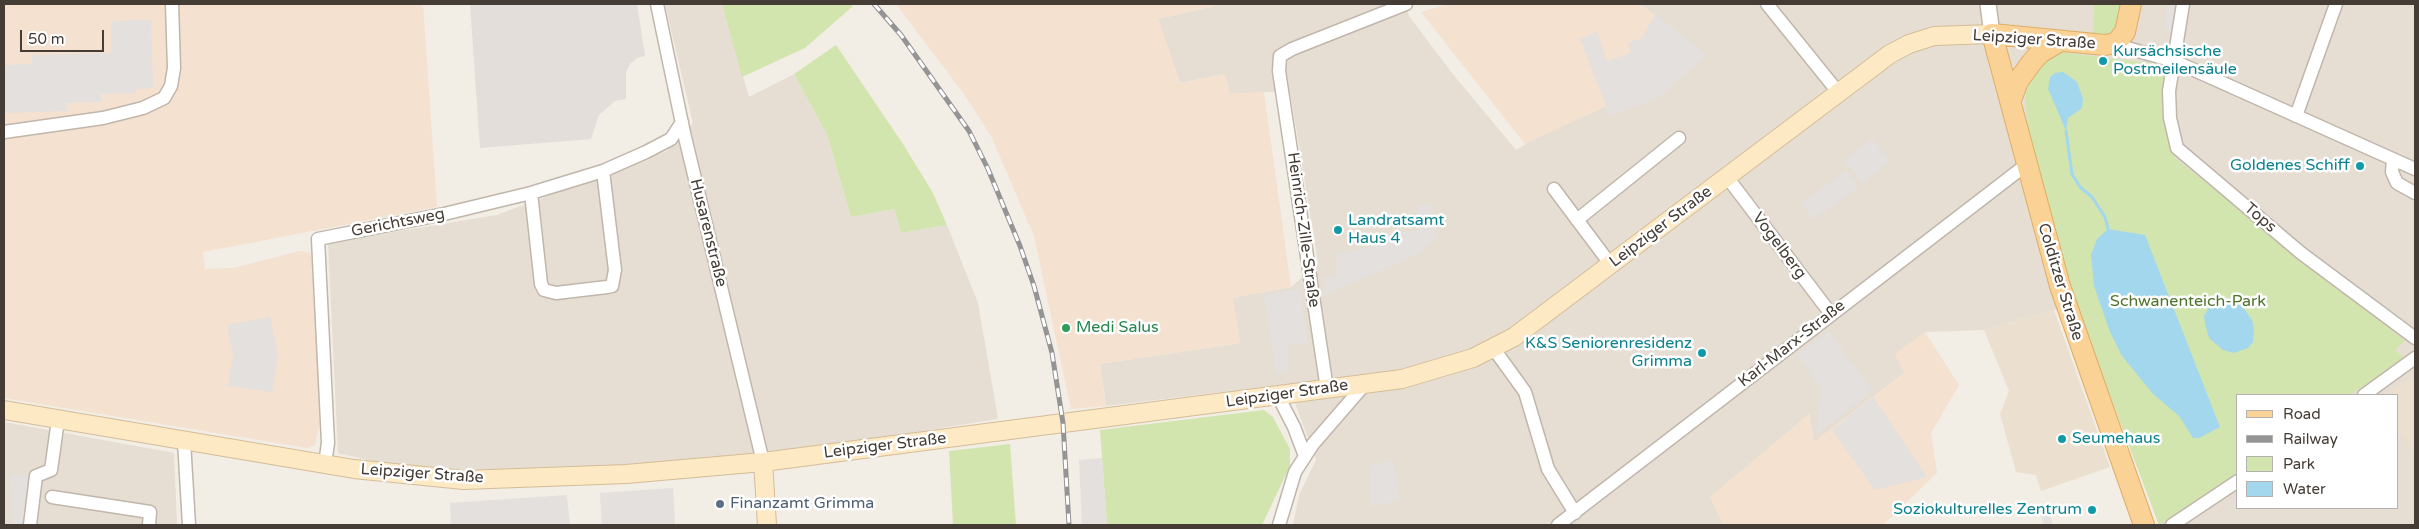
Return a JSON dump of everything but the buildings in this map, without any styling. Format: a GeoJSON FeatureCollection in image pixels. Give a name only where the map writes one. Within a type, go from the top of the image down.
{"type":"FeatureCollection","features":[{"type":"Feature","properties":{"kind":"main road"},"geometry":{"type":"LineString","coordinates":[[2116,43],[2126,32],[2131,4]]}},
{"type":"Feature","properties":{"kind":"main road","name":"Leipziger Straße"},"geometry":{"type":"LineString","coordinates":[[4,410],[325,464],[464,480],[626,474],[763,462],[1402,379],[1442,368],[1494,349],[1533,323],[1611,265],[1838,92],[1890,54],[1909,44],[1934,36],[1992,34],[2105,45],[2116,43]]}},
{"type":"Feature","properties":{"kind":"main road","name":"Colditzer Straße"},"geometry":{"type":"LineString","coordinates":[[1992,34],[2060,286],[2144,525]]}},
{"type":"Feature","properties":{"kind":"main road"},"geometry":{"type":"LineString","coordinates":[[2011,100],[2018,81],[2032,62],[2040,53],[2060,41]]}},
{"type":"Feature","properties":{"kind":"main road"},"geometry":{"type":"LineString","coordinates":[[763,462],[767,525]]}},
{"type":"Feature","properties":{"kind":"street"},"geometry":{"type":"LineString","coordinates":[[4,132],[103,118],[143,108],[164,98],[172,86],[174,68],[172,4]]}},
{"type":"Feature","properties":{"kind":"street","name":"Husarenstraße"},"geometry":{"type":"LineString","coordinates":[[657,4],[682,122],[763,462]]}},
{"type":"Feature","properties":{"kind":"street","name":"Heinrich-Zille-Straße"},"geometry":{"type":"LineString","coordinates":[[1327,389],[1279,71],[1280,56],[1283,53],[1406,4]]}},
{"type":"Feature","properties":{"kind":"street"},"geometry":{"type":"LineString","coordinates":[[1767,4],[1838,92]]}},
{"type":"Feature","properties":{"kind":"street"},"geometry":{"type":"LineString","coordinates":[[1988,4],[1992,34]]}},
{"type":"Feature","properties":{"kind":"street","name":"Tops"},"geometry":{"type":"LineString","coordinates":[[2183,4],[2169,91],[2170,118],[2178,148],[2301,253],[2415,338]]}},
{"type":"Feature","properties":{"kind":"street"},"geometry":{"type":"LineString","coordinates":[[2296,116],[2336,4]]}},
{"type":"Feature","properties":{"kind":"street","name":"Leipziger Straße"},"geometry":{"type":"LineString","coordinates":[[2116,43],[2127,48],[2174,61],[2415,169]]}},
{"type":"Feature","properties":{"kind":"street","name":"Gerichtsweg"},"geometry":{"type":"LineString","coordinates":[[325,464],[328,443],[318,239],[437,216],[531,193],[603,171],[671,139],[682,122]]}},
{"type":"Feature","properties":{"kind":"street"},"geometry":{"type":"LineString","coordinates":[[1577,220],[1679,138]]}},
{"type":"Feature","properties":{"kind":"street"},"geometry":{"type":"LineString","coordinates":[[2393,159],[2392,172],[2397,183],[2415,193]]}},
{"type":"Feature","properties":{"kind":"street","name":"Karl-Marx-Straße"},"geometry":{"type":"LineString","coordinates":[[1558,525],[2026,165]]}},
{"type":"Feature","properties":{"kind":"street"},"geometry":{"type":"LineString","coordinates":[[531,193],[541,284],[544,290],[556,293],[612,286],[615,270],[603,171]]}},
{"type":"Feature","properties":{"kind":"street","name":"Vogelberg"},"geometry":{"type":"LineString","coordinates":[[1727,178],[1831,314]]}},
{"type":"Feature","properties":{"kind":"street"},"geometry":{"type":"LineString","coordinates":[[1554,189],[1611,265]]}},
{"type":"Feature","properties":{"kind":"street"},"geometry":{"type":"LineString","coordinates":[[1494,349],[1525,392],[1548,469],[1575,513]]}},
{"type":"Feature","properties":{"kind":"street"},"geometry":{"type":"LineString","coordinates":[[2365,394],[2415,358]]}},
{"type":"Feature","properties":{"kind":"street"},"geometry":{"type":"LineString","coordinates":[[1280,525],[1295,472],[1305,456],[1365,384]]}},
{"type":"Feature","properties":{"kind":"street"},"geometry":{"type":"LineString","coordinates":[[1278,396],[1294,427],[1305,456]]}},
{"type":"Feature","properties":{"kind":"street"},"geometry":{"type":"LineString","coordinates":[[30,525],[36,476],[51,470],[58,420]]}},
{"type":"Feature","properties":{"kind":"street"},"geometry":{"type":"LineString","coordinates":[[184,441],[189,525]]}},
{"type":"Feature","properties":{"kind":"street"},"geometry":{"type":"LineString","coordinates":[[2172,525],[2236,482]]}},
{"type":"Feature","properties":{"kind":"street"},"geometry":{"type":"LineString","coordinates":[[52,497],[150,512],[149,525]]}},
{"type":"Feature","properties":{"kind":"shaded area"},"geometry":{"type":"Polygon","coordinates":[[[4,4],[423,4],[437,207],[203,252],[205,269],[233,268],[300,251],[310,253],[317,316],[319,426],[315,445],[307,448],[4,398],[4,4]]]}},
{"type":"Feature","properties":{"kind":"shaded area"},"geometry":{"type":"Polygon","coordinates":[[[470,4],[637,4],[645,56],[637,58],[630,64],[626,72],[626,99],[615,101],[599,115],[591,139],[480,148],[470,4]]]}},
{"type":"Feature","properties":{"kind":"shaded area"},"geometry":{"type":"Polygon","coordinates":[[[665,4],[722,4],[749,97],[794,74],[827,135],[851,217],[894,209],[901,233],[947,225],[978,303],[998,419],[820,447],[574,470],[407,469],[338,453],[328,243],[497,215],[667,151],[693,123],[665,4]]]}},
{"type":"Feature","properties":{"kind":"shaded area"},"geometry":{"type":"Polygon","coordinates":[[[896,4],[1223,4],[1158,19],[1180,83],[1225,74],[1230,94],[1264,92],[1291,287],[1233,298],[1240,343],[1100,364],[1106,406],[1071,409],[1034,236],[991,136],[964,94],[896,4]]]}},
{"type":"Feature","properties":{"kind":"shaded area"},"geometry":{"type":"Polygon","coordinates":[[[1223,4],[1405,4],[1409,16],[1452,73],[1516,150],[1532,140],[1606,106],[1610,116],[1706,55],[1640,4],[2415,4],[2415,525],[2159,525],[2075,304],[1984,330],[1925,332],[1904,373],[1814,442],[1809,414],[1711,497],[1723,525],[1551,525],[1549,523],[1546,525],[1293,525],[1299,495],[1316,460],[1288,384],[1106,406],[1100,364],[1240,343],[1232,298],[1291,287],[1318,263],[1290,91],[1230,94],[1225,74],[1180,83],[1158,19],[1223,4]]]}},
{"type":"Feature","properties":{"kind":"shaded area"},"geometry":{"type":"Polygon","coordinates":[[[1448,4],[1640,4],[1707,55],[1658,98],[1610,116],[1606,106],[1525,144],[1421,12],[1448,4]]]}},
{"type":"Feature","properties":{"kind":"shaded area"},"geometry":{"type":"Polygon","coordinates":[[[2167,4],[2176,4],[2172,31],[2164,29],[2167,4]]]}},
{"type":"Feature","properties":{"kind":"shaded area"},"geometry":{"type":"Polygon","coordinates":[[[1655,14],[1707,55],[1658,98],[1610,116],[1580,39],[1597,31],[1607,61],[1631,53],[1628,43],[1642,38],[1655,14]]]}},
{"type":"Feature","properties":{"kind":"shaded area"},"geometry":{"type":"Polygon","coordinates":[[[151,20],[153,88],[136,89],[136,93],[101,94],[101,102],[67,103],[67,111],[4,113],[4,65],[32,64],[32,55],[111,53],[111,21],[151,20]]]}},
{"type":"Feature","properties":{"kind":"shaded area"},"geometry":{"type":"Polygon","coordinates":[[[1872,139],[1891,161],[1862,183],[1844,160],[1872,139]]]}},
{"type":"Feature","properties":{"kind":"shaded area"},"geometry":{"type":"Polygon","coordinates":[[[1847,170],[1859,187],[1813,220],[1801,203],[1847,170]]]}},
{"type":"Feature","properties":{"kind":"shaded area"},"geometry":{"type":"Polygon","coordinates":[[[1432,203],[1437,238],[1419,254],[1325,295],[1323,278],[1337,276],[1335,254],[1367,248],[1379,235],[1420,230],[1417,205],[1432,203]]]}},
{"type":"Feature","properties":{"kind":"shaded area"},"geometry":{"type":"Polygon","coordinates":[[[1300,289],[1308,343],[1288,345],[1289,372],[1276,374],[1264,295],[1300,289]]]}},
{"type":"Feature","properties":{"kind":"shaded area"},"geometry":{"type":"Polygon","coordinates":[[[2054,310],[2110,467],[2041,491],[2036,475],[2016,472],[2000,414],[2009,391],[1984,330],[2054,310]]]}},
{"type":"Feature","properties":{"kind":"shaded area"},"geometry":{"type":"Polygon","coordinates":[[[270,317],[278,355],[272,392],[228,386],[233,354],[227,325],[270,317]]]}},
{"type":"Feature","properties":{"kind":"shaded area"},"geometry":{"type":"Polygon","coordinates":[[[1829,331],[1873,391],[1816,435],[1821,389],[1797,354],[1829,331]]]}},
{"type":"Feature","properties":{"kind":"shaded area"},"geometry":{"type":"Polygon","coordinates":[[[1925,332],[1959,385],[1931,433],[1937,473],[1883,525],[1723,525],[1710,497],[1809,414],[1814,442],[1904,373],[1895,354],[1925,332]]]}},
{"type":"Feature","properties":{"kind":"shaded area"},"geometry":{"type":"Polygon","coordinates":[[[2415,375],[2415,453],[2399,433],[2399,394],[2387,394],[2415,375]]]}},
{"type":"Feature","properties":{"kind":"shaded area"},"geometry":{"type":"Polygon","coordinates":[[[1873,397],[1927,477],[1875,490],[1832,430],[1873,397]]]}},
{"type":"Feature","properties":{"kind":"shaded area"},"geometry":{"type":"Polygon","coordinates":[[[4,422],[174,453],[177,525],[4,525],[4,422]]]}},
{"type":"Feature","properties":{"kind":"shaded area"},"geometry":{"type":"Polygon","coordinates":[[[1102,458],[1107,525],[1082,525],[1079,460],[1102,458]]]}},
{"type":"Feature","properties":{"kind":"shaded area"},"geometry":{"type":"Polygon","coordinates":[[[1393,459],[1400,500],[1371,507],[1369,466],[1393,459]]]}},
{"type":"Feature","properties":{"kind":"shaded area"},"geometry":{"type":"Polygon","coordinates":[[[10,475],[36,476],[30,525],[13,525],[10,475]]]}},
{"type":"Feature","properties":{"kind":"shaded area"},"geometry":{"type":"Polygon","coordinates":[[[673,488],[675,525],[602,525],[600,493],[673,488]]]}},
{"type":"Feature","properties":{"kind":"shaded area"},"geometry":{"type":"Polygon","coordinates":[[[567,495],[570,525],[451,525],[450,503],[567,495]]]}},
{"type":"Feature","properties":{"kind":"shaded area"},"geometry":{"type":"Polygon","coordinates":[[[2049,513],[2053,525],[2044,525],[2041,516],[2049,513]]]}},
{"type":"Feature","properties":{"kind":"green space"},"geometry":{"type":"Polygon","coordinates":[[[722,4],[850,4],[853,6],[805,48],[742,77],[722,4]]]}},
{"type":"Feature","properties":{"kind":"green space"},"geometry":{"type":"Polygon","coordinates":[[[2094,4],[2122,4],[2115,30],[2108,34],[2093,34],[2094,4]]]}},
{"type":"Feature","properties":{"kind":"green space"},"geometry":{"type":"Polygon","coordinates":[[[836,45],[903,144],[933,193],[947,225],[901,233],[894,209],[851,217],[827,135],[794,74],[836,45]]]}},
{"type":"Feature","properties":{"kind":"green space","name":"Schwanenteich-Park"},"geometry":{"type":"Polygon","coordinates":[[[2060,52],[2165,65],[2162,100],[2175,158],[2405,341],[2395,350],[2404,358],[2351,394],[2236,394],[2236,475],[2159,525],[2049,233],[2030,157],[2025,95],[2037,64],[2060,52]]]}},
{"type":"Feature","properties":{"kind":"green space"},"geometry":{"type":"Polygon","coordinates":[[[1264,410],[1273,417],[1290,449],[1290,466],[1262,525],[1107,525],[1100,430],[1264,410]]]}},
{"type":"Feature","properties":{"kind":"green space"},"geometry":{"type":"Polygon","coordinates":[[[1010,444],[1016,525],[953,525],[949,451],[1010,444]]]}},
{"type":"Feature","properties":{"kind":"water"},"geometry":{"type":"Polygon","coordinates":[[[2063,72],[2077,82],[2083,99],[2082,108],[2068,118],[2066,131],[2048,89],[2050,77],[2055,73],[2063,72]]]}},
{"type":"Feature","properties":{"kind":"water"},"geometry":{"type":"Polygon","coordinates":[[[2108,229],[2145,235],[2220,427],[2199,438],[2193,438],[2179,416],[2153,394],[2122,356],[2110,332],[2094,286],[2091,255],[2097,239],[2108,229]]]}},
{"type":"Feature","properties":{"kind":"water"},"geometry":{"type":"Polygon","coordinates":[[[2230,298],[2238,300],[2252,320],[2254,328],[2253,342],[2248,348],[2234,353],[2223,350],[2209,338],[2204,316],[2212,302],[2230,298]]]}},
{"type":"Feature","properties":{"kind":"waterway"},"geometry":{"type":"LineString","coordinates":[[2066,131],[2072,174],[2080,187],[2092,197],[2105,217],[2108,229]]}},
{"type":"Feature","properties":{"kind":"railway"},"geometry":{"type":"LineString","coordinates":[[874,4],[901,35],[969,131],[988,169],[1020,246],[1034,286],[1052,353],[1063,423],[1069,525]]}},
{"type":"Feature","properties":{"kind":"place","name":"Kursächsische Postmeilensäule"},"geometry":{"type":"Point","coordinates":[2103,61]}},
{"type":"Feature","properties":{"kind":"place","name":"Goldenes Schiff"},"geometry":{"type":"Point","coordinates":[2360,166]}},
{"type":"Feature","properties":{"kind":"place","name":"Landratsamt Haus 4"},"geometry":{"type":"Point","coordinates":[1338,230]}},
{"type":"Feature","properties":{"kind":"place","name":"Medi Salus"},"geometry":{"type":"Point","coordinates":[1066,328]}},
{"type":"Feature","properties":{"kind":"place","name":"K&S Seniorenresidenz Grimma"},"geometry":{"type":"Point","coordinates":[1702,353]}},
{"type":"Feature","properties":{"kind":"place","name":"Seumehaus"},"geometry":{"type":"Point","coordinates":[2062,439]}},
{"type":"Feature","properties":{"kind":"place","name":"Finanzamt Grimma"},"geometry":{"type":"Point","coordinates":[720,504]}},
{"type":"Feature","properties":{"kind":"place","name":"Soziokulturelles Zentrum"},"geometry":{"type":"Point","coordinates":[2092,510]}}]}
